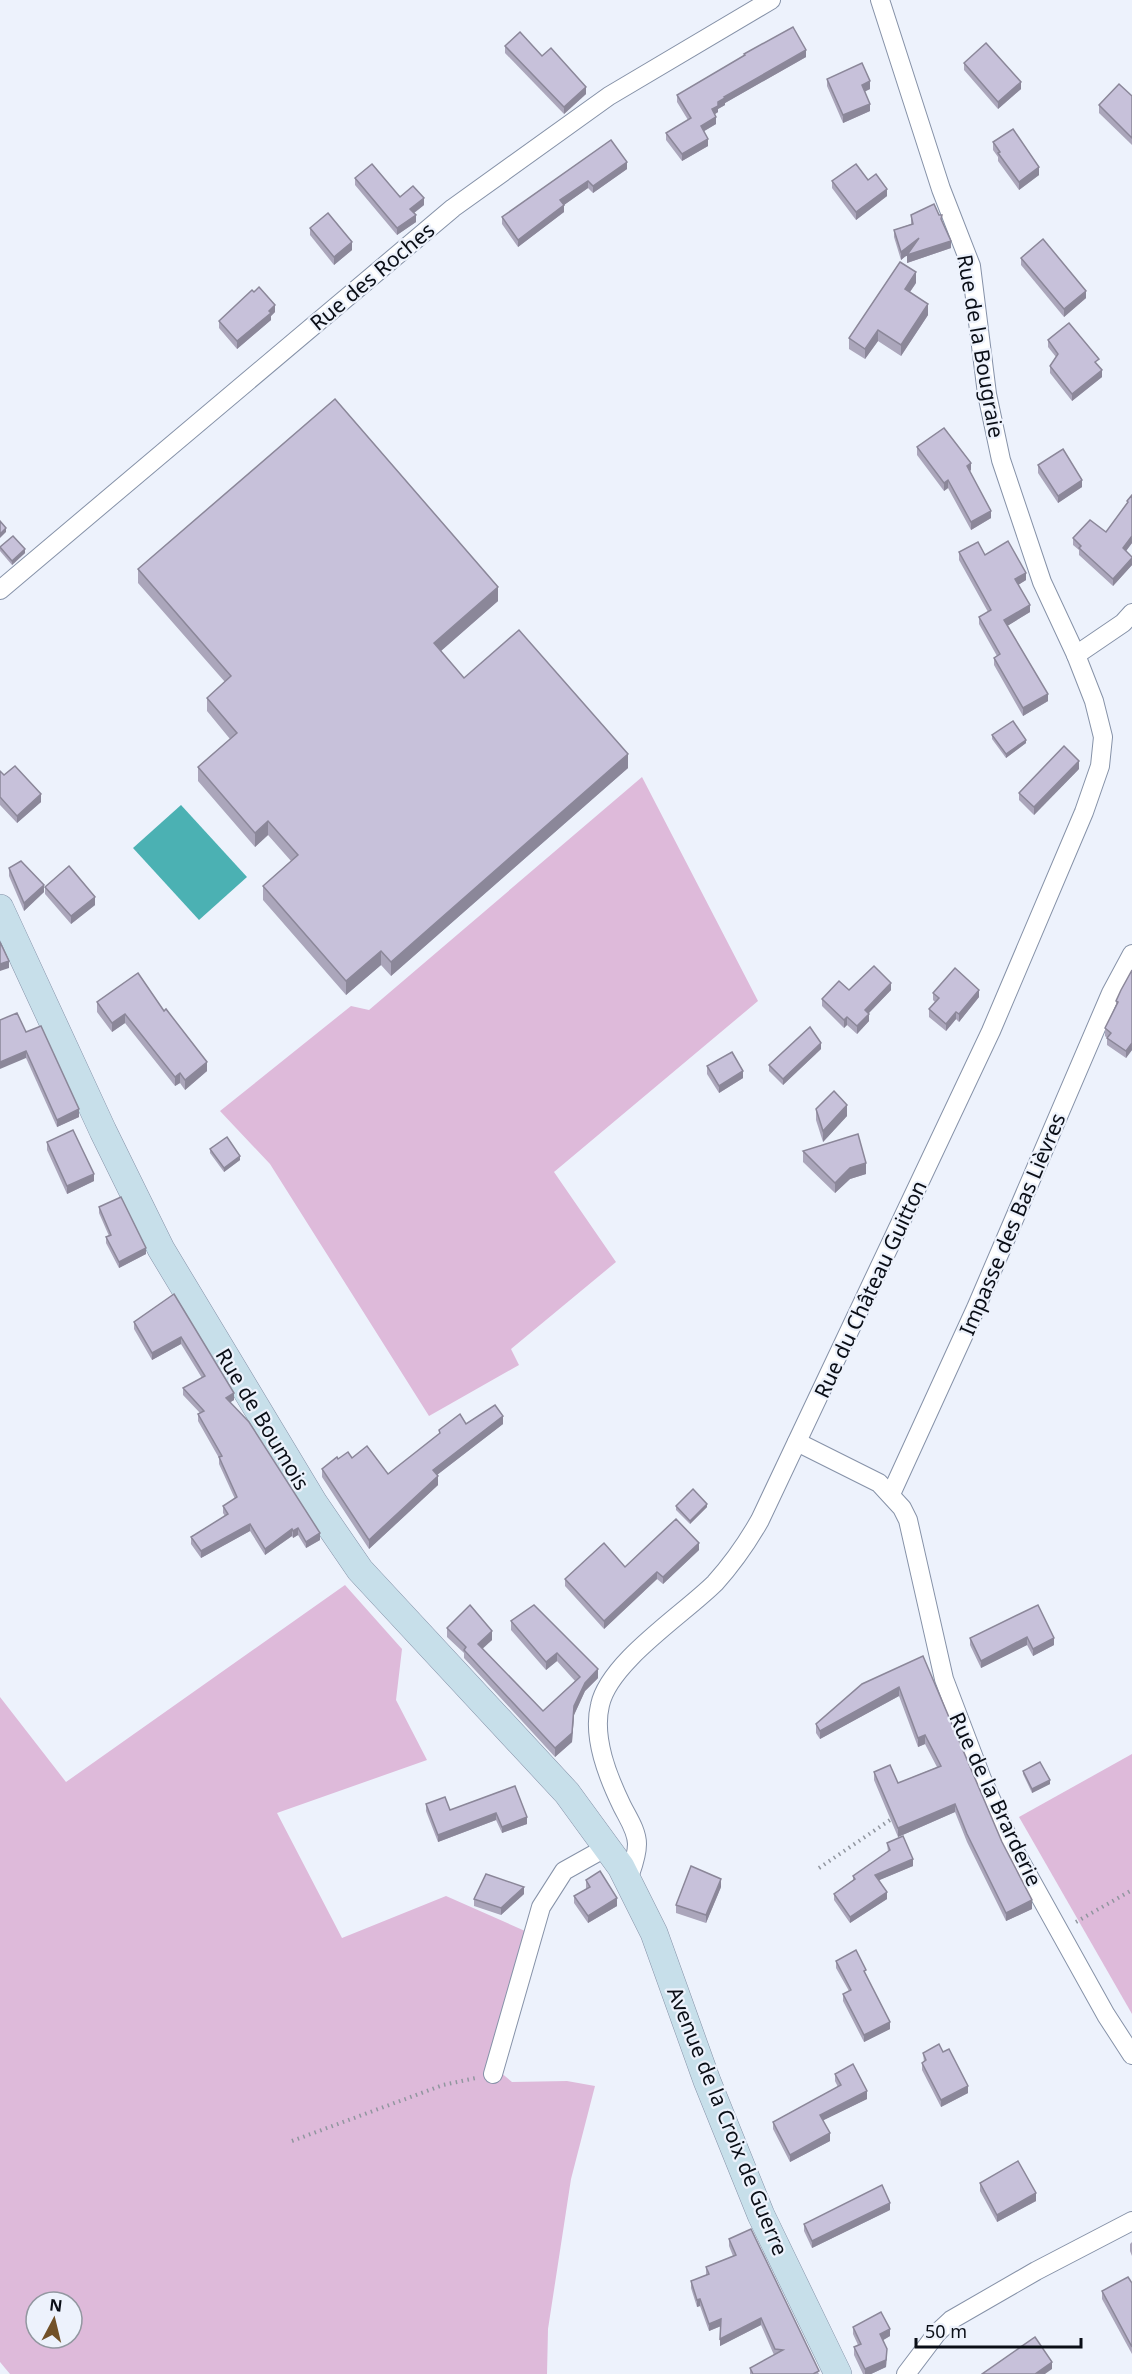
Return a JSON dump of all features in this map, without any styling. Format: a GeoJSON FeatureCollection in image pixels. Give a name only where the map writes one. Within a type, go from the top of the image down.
{"type":"FeatureCollection","features":[{"type":"Feature","properties":{"kind":"street","name":"Rue des Roches"},"geometry":{"type":"LineString","coordinates":[[0,590],[453,208],[609,96],[771,0]]}},
{"type":"Feature","properties":{"kind":"street","name":"Rue de la Bougraie"},"geometry":{"type":"LineString","coordinates":[[880,0],[941,189],[971,266],[987,394],[1001,460],[1042,582],[1076,655]]}},
{"type":"Feature","properties":{"kind":"street"},"geometry":{"type":"LineString","coordinates":[[1076,655],[1123,623],[1132,613]]}},
{"type":"Feature","properties":{"kind":"street","name":"Rue du Château Guitton"},"geometry":{"type":"LineString","coordinates":[[618,1864],[634,1864],[637,1843],[610,1780],[599,1736],[600,1704],[609,1683],[625,1663],[713,1584],[743,1550],[760,1520],[991,1031],[1079,823],[1100,766],[1103,736],[1094,701],[1076,655]]}},
{"type":"Feature","properties":{"kind":"street","name":"Rue de Boumois"},"geometry":{"type":"LineString","coordinates":[[0,908],[98,1120],[161,1249],[314,1503],[360,1570],[567,1793],[618,1864]]}},
{"type":"Feature","properties":{"kind":"street","name":"Impasse des Bas Lièvres"},"geometry":{"type":"LineString","coordinates":[[891,1494],[976,1308],[1111,993],[1132,954]]}},
{"type":"Feature","properties":{"kind":"street","name":"Rue de la Brarderie"},"geometry":{"type":"LineString","coordinates":[[797,1442],[879,1483],[902,1508],[908,1520],[949,1696],[982,1779],[1008,1836],[1059,1931],[1106,2015],[1132,2055]]}},
{"type":"Feature","properties":{"kind":"street"},"geometry":{"type":"LineString","coordinates":[[493,2074],[541,1907],[564,1871],[618,1864]]}},
{"type":"Feature","properties":{"kind":"street","name":"Avenue de la Croix de Guerre"},"geometry":{"type":"LineString","coordinates":[[618,1864],[654,1933],[707,2081],[761,2215],[838,2374]]}},
{"type":"Feature","properties":{"kind":"street"},"geometry":{"type":"LineString","coordinates":[[906,2374],[937,2333],[951,2320],[1036,2271],[1132,2221]]}},
{"type":"Feature","properties":{"kind":"path"},"geometry":{"type":"LineString","coordinates":[[819,1868],[886,1821],[897,1816]]}},
{"type":"Feature","properties":{"kind":"path"},"geometry":{"type":"LineString","coordinates":[[1059,1931],[1132,1890]]}},
{"type":"Feature","properties":{"kind":"path"},"geometry":{"type":"LineString","coordinates":[[292,2141],[443,2085],[493,2074]]}},
{"type":"Feature","properties":{"kind":"shaded area"},"geometry":{"type":"Polygon","coordinates":[[[642,777],[758,1001],[554,1172],[616,1262],[511,1349],[519,1365],[429,1416],[270,1164],[220,1111],[351,1006],[369,1010],[642,777]]]}},
{"type":"Feature","properties":{"kind":"shaded area"},"geometry":{"type":"Polygon","coordinates":[[[345,1585],[402,1649],[396,1700],[427,1760],[277,1813],[342,1938],[446,1896],[525,1931],[488,2062],[512,2082],[567,2081],[595,2086],[571,2179],[548,2329],[547,2374],[10,2374],[0,2362],[0,1697],[66,1782],[345,1585]]]}},
{"type":"Feature","properties":{"kind":"shaded area"},"geometry":{"type":"Polygon","coordinates":[[[1132,1754],[1132,2014],[1019,1817],[1132,1754]]]}},
{"type":"Feature","properties":{"kind":"water"},"geometry":{"type":"Polygon","coordinates":[[[181,805],[247,877],[199,920],[133,848],[181,805]]]}},
{"type":"Feature","properties":{"kind":"building"},"geometry":{"type":"Polygon","coordinates":[[[793,27],[806,50],[718,102],[718,106],[712,109],[716,117],[701,126],[708,139],[682,154],[666,133],[691,118],[677,95],[793,27]]]}},
{"type":"Feature","properties":{"kind":"building"},"geometry":{"type":"Polygon","coordinates":[[[520,32],[542,56],[551,48],[586,87],[564,107],[505,46],[520,32]]]}},
{"type":"Feature","properties":{"kind":"building"},"geometry":{"type":"Polygon","coordinates":[[[986,43],[1021,82],[998,102],[964,63],[986,43]]]}},
{"type":"Feature","properties":{"kind":"building"},"geometry":{"type":"Polygon","coordinates":[[[862,63],[870,81],[862,85],[870,104],[843,115],[827,79],[862,63]]]}},
{"type":"Feature","properties":{"kind":"building"},"geometry":{"type":"Polygon","coordinates":[[[1119,84],[1132,96],[1132,138],[1099,105],[1119,84]]]}},
{"type":"Feature","properties":{"kind":"building"},"geometry":{"type":"Polygon","coordinates":[[[1013,129],[1039,167],[1019,182],[998,153],[1000,152],[993,142],[1013,129]]]}},
{"type":"Feature","properties":{"kind":"building"},"geometry":{"type":"Polygon","coordinates":[[[611,140],[627,162],[593,186],[588,181],[560,200],[564,205],[518,240],[502,217],[611,140]]]}},
{"type":"Feature","properties":{"kind":"building"},"geometry":{"type":"Polygon","coordinates":[[[372,164],[400,197],[413,186],[424,198],[410,209],[416,215],[397,228],[355,178],[372,164]]]}},
{"type":"Feature","properties":{"kind":"building"},"geometry":{"type":"Polygon","coordinates":[[[856,164],[868,180],[876,174],[887,189],[856,212],[832,181],[856,164]]]}},
{"type":"Feature","properties":{"kind":"building"},"geometry":{"type":"Polygon","coordinates":[[[934,204],[939,215],[942,215],[941,219],[951,241],[907,255],[919,238],[901,252],[894,230],[913,224],[911,215],[934,204]]]}},
{"type":"Feature","properties":{"kind":"building"},"geometry":{"type":"Polygon","coordinates":[[[328,213],[352,242],[334,257],[310,228],[328,213]]]}},
{"type":"Feature","properties":{"kind":"building"},"geometry":{"type":"Polygon","coordinates":[[[1043,239],[1086,291],[1064,309],[1021,258],[1043,239]]]}},
{"type":"Feature","properties":{"kind":"building"},"geometry":{"type":"Polygon","coordinates":[[[900,262],[916,272],[905,289],[928,304],[901,345],[878,330],[865,349],[849,338],[900,262]]]}},
{"type":"Feature","properties":{"kind":"building"},"geometry":{"type":"Polygon","coordinates":[[[259,287],[275,305],[269,311],[271,313],[237,341],[219,321],[252,290],[254,292],[259,287]]]}},
{"type":"Feature","properties":{"kind":"building"},"geometry":{"type":"Polygon","coordinates":[[[1069,323],[1099,359],[1095,362],[1102,370],[1072,394],[1050,366],[1058,354],[1048,340],[1069,323]]]}},
{"type":"Feature","properties":{"kind":"building"},"geometry":{"type":"Polygon","coordinates":[[[335,399],[498,587],[434,643],[464,678],[519,630],[628,754],[391,962],[381,951],[346,981],[263,886],[298,855],[268,821],[255,833],[198,767],[237,733],[207,698],[231,676],[138,569],[335,399]]]}},
{"type":"Feature","properties":{"kind":"building"},"geometry":{"type":"Polygon","coordinates":[[[944,428],[971,463],[967,466],[991,511],[971,522],[948,480],[944,483],[917,447],[944,428]]]}},
{"type":"Feature","properties":{"kind":"building"},"geometry":{"type":"Polygon","coordinates":[[[1063,449],[1082,480],[1058,496],[1038,465],[1063,449]]]}},
{"type":"Feature","properties":{"kind":"building"},"geometry":{"type":"Polygon","coordinates":[[[1132,495],[1132,536],[1123,548],[1132,558],[1113,579],[1079,548],[1081,546],[1073,538],[1090,520],[1106,532],[1132,495]]]}},
{"type":"Feature","properties":{"kind":"building"},"geometry":{"type":"Polygon","coordinates":[[[0,521],[6,528],[0,534],[0,521]]]}},
{"type":"Feature","properties":{"kind":"building"},"geometry":{"type":"Polygon","coordinates":[[[13,536],[25,549],[12,561],[0,547],[13,536]]]}},
{"type":"Feature","properties":{"kind":"building"},"geometry":{"type":"Polygon","coordinates":[[[1008,541],[1026,573],[1015,579],[1030,605],[1004,620],[1048,694],[1023,708],[994,658],[1000,654],[979,617],[991,610],[959,552],[978,542],[985,555],[1008,541]]]}},
{"type":"Feature","properties":{"kind":"building"},"geometry":{"type":"Polygon","coordinates":[[[1013,721],[1026,740],[1006,754],[992,735],[1013,721]]]}},
{"type":"Feature","properties":{"kind":"building"},"geometry":{"type":"Polygon","coordinates":[[[1064,746],[1079,761],[1034,807],[1019,793],[1064,746]]]}},
{"type":"Feature","properties":{"kind":"building"},"geometry":{"type":"Polygon","coordinates":[[[15,766],[41,794],[17,816],[0,797],[0,771],[4,775],[15,766]]]}},
{"type":"Feature","properties":{"kind":"building"},"geometry":{"type":"Polygon","coordinates":[[[21,861],[44,885],[24,903],[9,868],[21,861]]]}},
{"type":"Feature","properties":{"kind":"building"},"geometry":{"type":"Polygon","coordinates":[[[69,866],[95,897],[71,916],[45,887],[69,866]]]}},
{"type":"Feature","properties":{"kind":"building"},"geometry":{"type":"Polygon","coordinates":[[[0,942],[9,961],[0,964],[0,942]]]}},
{"type":"Feature","properties":{"kind":"building"},"geometry":{"type":"Polygon","coordinates":[[[874,966],[891,983],[865,1010],[869,1014],[857,1026],[847,1017],[844,1020],[822,999],[839,981],[849,990],[874,966]]]}},
{"type":"Feature","properties":{"kind":"building"},"geometry":{"type":"Polygon","coordinates":[[[955,968],[979,990],[959,1014],[956,1012],[946,1024],[929,1009],[939,998],[933,993],[955,968]]]}},
{"type":"Feature","properties":{"kind":"building"},"geometry":{"type":"Polygon","coordinates":[[[1132,970],[1132,1043],[1126,1051],[1107,1038],[1111,1033],[1105,1028],[1132,970]]]}},
{"type":"Feature","properties":{"kind":"building"},"geometry":{"type":"Polygon","coordinates":[[[138,973],[164,1011],[166,1009],[207,1062],[185,1080],[180,1073],[175,1077],[125,1014],[112,1023],[97,1002],[138,973]]]}},
{"type":"Feature","properties":{"kind":"building"},"geometry":{"type":"Polygon","coordinates":[[[17,1013],[26,1032],[41,1026],[79,1109],[57,1120],[26,1051],[0,1062],[0,1020],[17,1013]]]}},
{"type":"Feature","properties":{"kind":"building"},"geometry":{"type":"Polygon","coordinates":[[[810,1027],[821,1043],[783,1079],[769,1065],[810,1027]]]}},
{"type":"Feature","properties":{"kind":"building"},"geometry":{"type":"Polygon","coordinates":[[[732,1052],[743,1071],[719,1086],[707,1066],[732,1052]]]}},
{"type":"Feature","properties":{"kind":"building"},"geometry":{"type":"Polygon","coordinates":[[[834,1091],[847,1105],[823,1131],[816,1109],[834,1091]]]}},
{"type":"Feature","properties":{"kind":"building"},"geometry":{"type":"Polygon","coordinates":[[[73,1130],[94,1174],[67,1186],[47,1142],[73,1130]]]}},
{"type":"Feature","properties":{"kind":"building"},"geometry":{"type":"Polygon","coordinates":[[[858,1134],[866,1163],[850,1168],[835,1183],[803,1151],[858,1134]]]}},
{"type":"Feature","properties":{"kind":"building"},"geometry":{"type":"Polygon","coordinates":[[[227,1137],[240,1156],[224,1168],[210,1149],[227,1137]]]}},
{"type":"Feature","properties":{"kind":"building"},"geometry":{"type":"Polygon","coordinates":[[[121,1197],[146,1248],[119,1262],[106,1237],[111,1235],[99,1207],[121,1197]]]}},
{"type":"Feature","properties":{"kind":"building"},"geometry":{"type":"Polygon","coordinates":[[[174,1294],[234,1393],[226,1398],[249,1422],[320,1533],[306,1542],[298,1528],[293,1531],[292,1529],[265,1549],[250,1524],[201,1551],[191,1537],[228,1514],[223,1506],[237,1497],[219,1457],[222,1456],[198,1414],[204,1411],[183,1388],[205,1376],[181,1337],[152,1353],[134,1322],[174,1294]]]}},
{"type":"Feature","properties":{"kind":"building"},"geometry":{"type":"Polygon","coordinates":[[[495,1405],[503,1416],[433,1470],[438,1476],[369,1540],[322,1469],[337,1457],[338,1459],[348,1452],[352,1458],[367,1446],[388,1474],[460,1414],[466,1424],[495,1405]]]}},
{"type":"Feature","properties":{"kind":"building"},"geometry":{"type":"Polygon","coordinates":[[[693,1489],[707,1504],[690,1521],[676,1506],[693,1489]]]}},
{"type":"Feature","properties":{"kind":"building"},"geometry":{"type":"Polygon","coordinates":[[[676,1519],[699,1543],[663,1577],[657,1572],[604,1621],[565,1579],[604,1543],[625,1567],[676,1519]]]}},
{"type":"Feature","properties":{"kind":"building"},"geometry":{"type":"Polygon","coordinates":[[[470,1605],[492,1631],[478,1644],[543,1711],[580,1677],[557,1653],[546,1662],[511,1621],[534,1605],[598,1669],[585,1683],[574,1706],[572,1733],[555,1748],[464,1650],[466,1647],[447,1628],[470,1605]]]}},
{"type":"Feature","properties":{"kind":"building"},"geometry":{"type":"Polygon","coordinates":[[[1038,1605],[1054,1638],[1033,1649],[1027,1637],[981,1661],[970,1638],[1038,1605]]]}},
{"type":"Feature","properties":{"kind":"building"},"geometry":{"type":"Polygon","coordinates":[[[923,1656],[1002,1842],[1032,1900],[1006,1913],[967,1834],[955,1804],[898,1828],[874,1772],[890,1765],[898,1783],[941,1766],[925,1735],[918,1738],[899,1687],[820,1731],[816,1724],[862,1684],[923,1656]]]}},
{"type":"Feature","properties":{"kind":"building"},"geometry":{"type":"Polygon","coordinates":[[[1040,1762],[1050,1780],[1032,1789],[1023,1771],[1040,1762]]]}},
{"type":"Feature","properties":{"kind":"building"},"geometry":{"type":"Polygon","coordinates":[[[515,1786],[527,1817],[502,1827],[496,1813],[438,1835],[426,1804],[445,1797],[450,1810],[515,1786]]]}},
{"type":"Feature","properties":{"kind":"building"},"geometry":{"type":"Polygon","coordinates":[[[903,1836],[913,1859],[875,1875],[887,1892],[850,1917],[834,1894],[855,1879],[853,1876],[890,1850],[887,1843],[903,1836]]]}},
{"type":"Feature","properties":{"kind":"building"},"geometry":{"type":"Polygon","coordinates":[[[691,1866],[721,1879],[706,1915],[676,1905],[691,1866]]]}},
{"type":"Feature","properties":{"kind":"building"},"geometry":{"type":"Polygon","coordinates":[[[600,1871],[617,1898],[588,1916],[574,1896],[590,1887],[586,1880],[600,1871]]]}},
{"type":"Feature","properties":{"kind":"building"},"geometry":{"type":"Polygon","coordinates":[[[486,1874],[524,1887],[501,1908],[474,1899],[486,1874]]]}},
{"type":"Feature","properties":{"kind":"building"},"geometry":{"type":"Polygon","coordinates":[[[856,1950],[890,2022],[864,2035],[843,1994],[851,1990],[836,1961],[856,1950]]]}},
{"type":"Feature","properties":{"kind":"building"},"geometry":{"type":"Polygon","coordinates":[[[939,2044],[943,2052],[949,2049],[968,2086],[941,2100],[922,2063],[926,2060],[923,2053],[939,2044]]]}},
{"type":"Feature","properties":{"kind":"building"},"geometry":{"type":"Polygon","coordinates":[[[853,2064],[867,2091],[820,2115],[830,2133],[790,2155],[773,2122],[841,2085],[835,2074],[853,2064]]]}},
{"type":"Feature","properties":{"kind":"building"},"geometry":{"type":"Polygon","coordinates":[[[1018,2161],[1036,2193],[997,2215],[980,2183],[1018,2161]]]}},
{"type":"Feature","properties":{"kind":"building"},"geometry":{"type":"Polygon","coordinates":[[[882,2185],[890,2203],[812,2241],[804,2224],[882,2185]]]}},
{"type":"Feature","properties":{"kind":"building"},"geometry":{"type":"Polygon","coordinates":[[[751,2229],[819,2371],[813,2374],[753,2374],[750,2368],[783,2350],[775,2349],[761,2318],[720,2339],[721,2319],[709,2324],[700,2299],[697,2300],[691,2281],[709,2274],[706,2267],[736,2255],[729,2239],[751,2229]]]}},
{"type":"Feature","properties":{"kind":"building"},"geometry":{"type":"Polygon","coordinates":[[[1128,2277],[1132,2283],[1132,2347],[1102,2291],[1128,2277]]]}},
{"type":"Feature","properties":{"kind":"building"},"geometry":{"type":"Polygon","coordinates":[[[881,2312],[890,2329],[880,2334],[887,2349],[886,2360],[865,2369],[854,2347],[861,2344],[853,2327],[881,2312]]]}},
{"type":"Feature","properties":{"kind":"building"},"geometry":{"type":"Polygon","coordinates":[[[1035,2337],[1052,2362],[1035,2374],[982,2374],[1035,2337]]]}}]}
